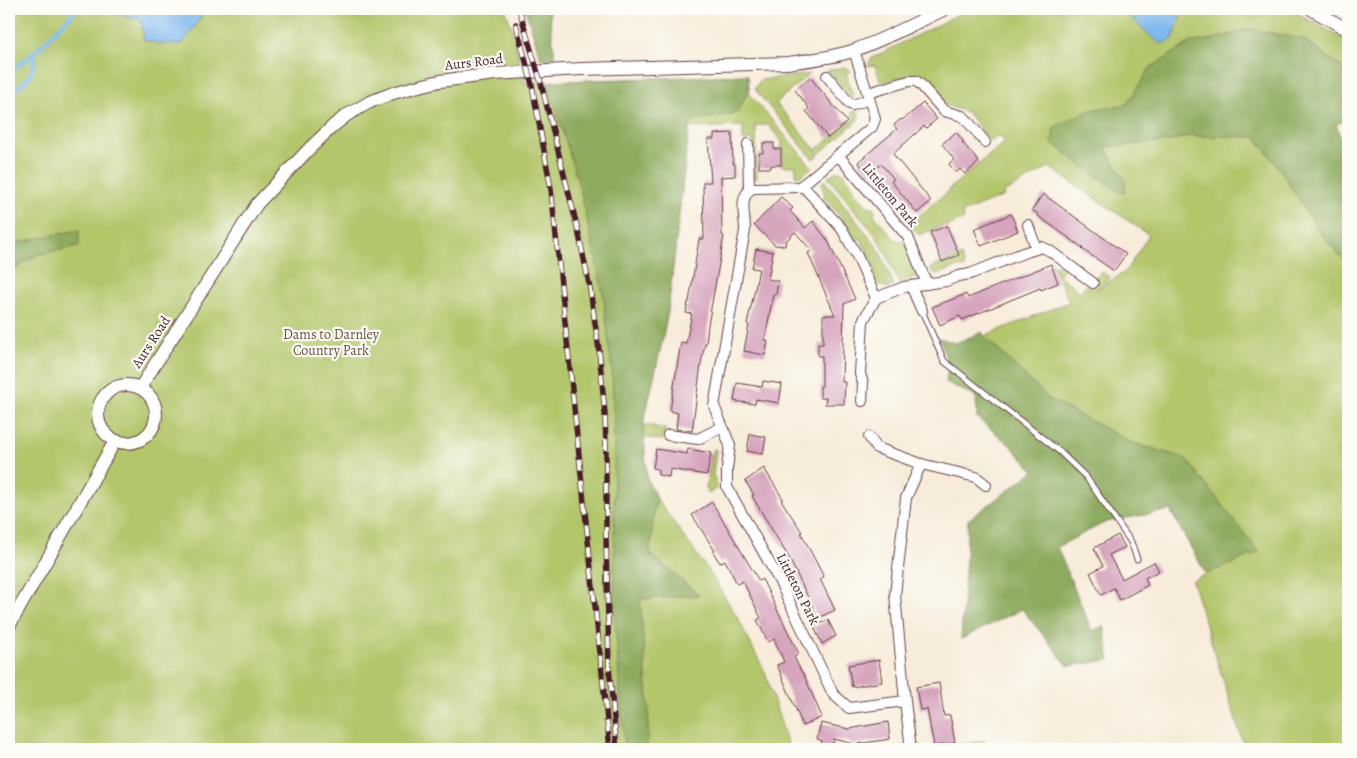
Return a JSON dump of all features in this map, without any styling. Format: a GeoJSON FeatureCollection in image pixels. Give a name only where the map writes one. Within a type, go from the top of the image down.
{"type":"FeatureCollection","features":[{"type":"Feature","properties":{"kind":"street","name":"Aurs Road"},"geometry":{"type":"LineString","coordinates":[[140,388],[257,204],[333,126],[370,102],[393,93],[440,81],[489,75],[571,69],[732,66],[787,63],[816,59],[854,50],[945,9]]}},
{"type":"Feature","properties":{"kind":"street"},"geometry":{"type":"LineString","coordinates":[[1311,9],[1348,30]]}},
{"type":"Feature","properties":{"kind":"street"},"geometry":{"type":"LineString","coordinates":[[749,190],[752,188],[800,187],[872,127],[875,119],[854,50]]}},
{"type":"Feature","properties":{"kind":"street"},"geometry":{"type":"LineString","coordinates":[[827,76],[850,104],[853,105],[868,96],[909,81],[916,81],[944,111],[965,118],[984,142]]}},
{"type":"Feature","properties":{"kind":"street","name":"Littleton Park"},"geometry":{"type":"LineString","coordinates":[[748,144],[749,190],[744,202],[745,230],[714,406],[730,446],[727,487],[780,582],[833,694],[849,708],[904,701]]}},
{"type":"Feature","properties":{"kind":"street","name":"Littleton Park"},"geometry":{"type":"LineString","coordinates":[[838,154],[908,237],[927,284]]}},
{"type":"Feature","properties":{"kind":"street"},"geometry":{"type":"LineString","coordinates":[[802,185],[842,230],[856,254],[876,298]]}},
{"type":"Feature","properties":{"kind":"street"},"geometry":{"type":"LineString","coordinates":[[1028,225],[1036,248]]}},
{"type":"Feature","properties":{"kind":"street"},"geometry":{"type":"LineString","coordinates":[[862,401],[863,384],[860,374],[863,321],[876,298],[912,286],[946,281],[970,274],[1042,247],[1093,283]]}},
{"type":"Feature","properties":{"kind":"street"},"geometry":{"type":"LineString","coordinates":[[912,286],[922,311]]}},
{"type":"Feature","properties":{"kind":"street","name":"Aurs Road"},"geometry":{"type":"LineString","coordinates":[[131,385],[140,388],[154,402],[156,422],[151,432],[144,439],[135,443],[125,444],[115,441],[101,429],[98,420],[100,402],[113,388],[131,385]]}},
{"type":"Feature","properties":{"kind":"street"},"geometry":{"type":"LineString","coordinates":[[668,434],[698,439],[722,427]]}},
{"type":"Feature","properties":{"kind":"street"},"geometry":{"type":"LineString","coordinates":[[869,437],[877,448],[921,464],[976,477],[986,485]]}},
{"type":"Feature","properties":{"kind":"street"},"geometry":{"type":"LineString","coordinates":[[9,626],[115,441]]}},
{"type":"Feature","properties":{"kind":"street"},"geometry":{"type":"LineString","coordinates":[[911,749],[904,701],[895,595],[906,498],[921,464]]}},
{"type":"Feature","properties":{"kind":"lane"},"geometry":{"type":"LineString","coordinates":[[922,311],[944,361],[1060,451],[1086,477],[1131,542],[1137,559]]}},
{"type":"Feature","properties":{"kind":"green space","name":"Dams to Darnley Country Park"},"geometry":{"type":"Polygon","coordinates":[[[9,9],[505,9],[512,29],[525,83],[748,75],[751,96],[812,167],[801,176],[796,177],[796,166],[782,166],[782,142],[768,125],[756,125],[757,178],[754,178],[753,140],[743,140],[743,126],[689,128],[668,310],[643,424],[665,429],[663,440],[644,438],[647,479],[655,497],[708,570],[737,617],[765,672],[789,749],[9,749],[9,9]]]}},
{"type":"Feature","properties":{"kind":"green space"},"geometry":{"type":"Polygon","coordinates":[[[525,9],[549,9],[555,58],[541,59],[525,9]]]}},
{"type":"Feature","properties":{"kind":"green space"},"geometry":{"type":"Polygon","coordinates":[[[969,9],[1289,9],[1348,41],[1348,120],[1336,124],[1348,162],[1348,749],[1245,749],[1192,581],[1206,574],[1170,510],[1138,516],[973,364],[982,332],[984,336],[1069,302],[1052,263],[1056,267],[1058,264],[1063,269],[1059,275],[1080,292],[1086,285],[1091,288],[1098,280],[1096,278],[1101,272],[1110,277],[1096,290],[1125,272],[1149,235],[1049,167],[1003,193],[1004,196],[962,213],[964,219],[947,226],[946,224],[919,235],[909,224],[1005,142],[999,135],[991,142],[967,112],[945,105],[926,85],[924,79],[919,76],[900,77],[881,83],[875,65],[869,66],[869,62],[872,58],[969,9]]]}},
{"type":"Feature","properties":{"kind":"green space"},"geometry":{"type":"Polygon","coordinates":[[[1249,29],[1303,39],[1347,71],[1348,120],[1336,124],[1348,162],[1348,262],[1321,234],[1278,167],[1256,137],[1190,136],[1170,141],[1105,147],[1125,180],[1125,193],[1117,191],[1052,143],[1054,127],[1090,110],[1127,104],[1150,68],[1191,42],[1215,39],[1249,29]]]}},
{"type":"Feature","properties":{"kind":"green space"},"geometry":{"type":"Polygon","coordinates":[[[844,67],[851,71],[846,74],[854,98],[830,72],[827,72],[844,67]]]}},
{"type":"Feature","properties":{"kind":"green space"},"geometry":{"type":"Polygon","coordinates":[[[809,74],[776,103],[816,150],[855,118],[852,113],[858,108],[859,116],[857,121],[813,159],[755,88],[760,80],[809,74]]]}},
{"type":"Feature","properties":{"kind":"green space"},"geometry":{"type":"Polygon","coordinates":[[[748,75],[749,90],[737,113],[693,120],[689,128],[668,310],[643,424],[647,479],[657,499],[650,554],[699,595],[640,599],[649,711],[647,749],[625,749],[614,606],[612,372],[603,293],[581,193],[548,82],[748,75]]]}},
{"type":"Feature","properties":{"kind":"green space"},"geometry":{"type":"Polygon","coordinates":[[[839,171],[842,172],[853,186],[853,190],[867,206],[873,207],[875,210],[874,215],[895,240],[904,241],[918,275],[899,284],[886,253],[876,236],[828,177],[839,171]]]}},
{"type":"Feature","properties":{"kind":"green space"},"geometry":{"type":"Polygon","coordinates":[[[824,180],[878,248],[894,285],[888,288],[874,282],[872,277],[875,269],[861,239],[853,237],[846,224],[823,196],[825,194],[821,185],[824,180]]]}},
{"type":"Feature","properties":{"kind":"green space"},"geometry":{"type":"Polygon","coordinates":[[[79,230],[79,246],[36,255],[9,273],[9,247],[20,242],[79,230]]]}},
{"type":"Feature","properties":{"kind":"green space"},"geometry":{"type":"Polygon","coordinates":[[[961,256],[965,267],[963,268],[958,267],[938,274],[932,272],[930,268],[961,256]]]}},
{"type":"Feature","properties":{"kind":"green space"},"geometry":{"type":"Polygon","coordinates":[[[982,332],[1048,398],[1130,442],[1185,458],[1259,552],[1206,574],[1170,510],[1106,522],[1057,547],[1092,631],[1104,626],[1110,660],[1068,666],[1022,609],[961,639],[968,520],[1034,471],[1010,445],[977,418],[976,397],[946,382],[948,364],[939,338],[956,343],[982,332]]]}},
{"type":"Feature","properties":{"kind":"green space"},"geometry":{"type":"Polygon","coordinates":[[[713,449],[716,450],[713,476],[716,480],[717,488],[709,493],[706,488],[713,449]]]}},
{"type":"Feature","properties":{"kind":"green space"},"geometry":{"type":"Polygon","coordinates":[[[984,740],[989,749],[941,749],[984,740]]]}},
{"type":"Feature","properties":{"kind":"water"},"geometry":{"type":"Polygon","coordinates":[[[101,9],[206,9],[182,44],[161,44],[144,40],[141,20],[101,9]]]}},
{"type":"Feature","properties":{"kind":"water"},"geometry":{"type":"Polygon","coordinates":[[[1122,9],[1182,9],[1173,39],[1160,44],[1122,9]]]}},
{"type":"Feature","properties":{"kind":"building"},"geometry":{"type":"Polygon","coordinates":[[[810,77],[847,122],[828,138],[806,111],[809,108],[795,90],[810,77]]]}},
{"type":"Feature","properties":{"kind":"building"},"geometry":{"type":"Polygon","coordinates":[[[923,103],[937,119],[926,128],[924,126],[893,154],[931,201],[917,213],[891,181],[894,179],[881,164],[869,174],[858,162],[897,129],[894,125],[923,103]]]}},
{"type":"Feature","properties":{"kind":"building"},"geometry":{"type":"Polygon","coordinates":[[[956,132],[979,162],[965,174],[960,169],[956,173],[949,164],[954,159],[942,144],[956,132]]]}},
{"type":"Feature","properties":{"kind":"building"},"geometry":{"type":"Polygon","coordinates":[[[732,133],[735,176],[721,177],[722,235],[724,236],[701,364],[692,431],[676,429],[678,413],[670,411],[681,342],[686,343],[692,314],[686,313],[699,239],[704,239],[703,182],[711,182],[708,139],[714,139],[714,134],[732,133]]]}},
{"type":"Feature","properties":{"kind":"building"},"geometry":{"type":"Polygon","coordinates":[[[763,143],[774,143],[774,149],[781,149],[781,165],[771,165],[771,168],[759,168],[759,153],[763,153],[763,143]]]}},
{"type":"Feature","properties":{"kind":"building"},"geometry":{"type":"Polygon","coordinates":[[[1043,194],[1126,254],[1114,271],[1032,210],[1043,194]]]}},
{"type":"Feature","properties":{"kind":"building"},"geometry":{"type":"Polygon","coordinates":[[[781,197],[793,208],[790,211],[805,228],[813,221],[828,241],[855,299],[844,304],[842,382],[845,382],[844,404],[825,404],[826,398],[820,398],[822,356],[818,356],[818,344],[823,344],[823,315],[835,315],[808,253],[812,251],[795,232],[786,241],[785,246],[775,245],[754,225],[781,197]]]}},
{"type":"Feature","properties":{"kind":"building"},"geometry":{"type":"Polygon","coordinates":[[[1011,214],[1018,231],[981,246],[974,229],[1011,214]]]}},
{"type":"Feature","properties":{"kind":"building"},"geometry":{"type":"Polygon","coordinates":[[[947,226],[959,255],[942,262],[930,232],[947,226]]]}},
{"type":"Feature","properties":{"kind":"building"},"geometry":{"type":"Polygon","coordinates":[[[756,249],[773,252],[768,279],[778,281],[776,294],[773,294],[765,340],[768,341],[765,355],[744,351],[749,325],[747,324],[759,269],[752,268],[756,249]]]}},
{"type":"Feature","properties":{"kind":"building"},"geometry":{"type":"Polygon","coordinates":[[[1051,264],[1058,283],[1041,290],[1040,288],[962,320],[960,316],[940,325],[932,307],[966,294],[968,298],[1051,264]]]}},
{"type":"Feature","properties":{"kind":"building"},"geometry":{"type":"Polygon","coordinates":[[[763,381],[782,384],[779,403],[756,399],[755,404],[734,401],[737,383],[762,387],[763,381]]]}},
{"type":"Feature","properties":{"kind":"building"},"geometry":{"type":"Polygon","coordinates":[[[750,434],[766,437],[763,454],[747,451],[750,434]]]}},
{"type":"Feature","properties":{"kind":"building"},"geometry":{"type":"Polygon","coordinates":[[[656,449],[687,454],[688,449],[711,453],[707,475],[670,469],[669,477],[658,475],[658,469],[653,468],[656,449]]]}},
{"type":"Feature","properties":{"kind":"building"},"geometry":{"type":"Polygon","coordinates":[[[764,468],[783,499],[781,500],[802,532],[824,577],[820,579],[835,610],[818,618],[789,558],[745,481],[764,468]]]}},
{"type":"Feature","properties":{"kind":"building"},"geometry":{"type":"Polygon","coordinates":[[[712,502],[759,581],[762,579],[799,654],[794,657],[822,717],[803,726],[777,665],[784,662],[774,639],[768,642],[757,620],[761,618],[743,581],[737,584],[725,560],[720,563],[713,552],[715,551],[692,515],[712,502]]]}},
{"type":"Feature","properties":{"kind":"building"},"geometry":{"type":"Polygon","coordinates":[[[1118,535],[1125,547],[1109,555],[1122,579],[1154,562],[1159,571],[1145,578],[1148,585],[1120,600],[1114,588],[1101,595],[1090,573],[1103,566],[1094,548],[1118,535]]]}},
{"type":"Feature","properties":{"kind":"building"},"geometry":{"type":"Polygon","coordinates":[[[828,620],[836,636],[822,644],[814,627],[828,620]]]}},
{"type":"Feature","properties":{"kind":"building"},"geometry":{"type":"Polygon","coordinates":[[[879,660],[882,682],[852,687],[848,665],[879,660]]]}},
{"type":"Feature","properties":{"kind":"building"},"geometry":{"type":"Polygon","coordinates":[[[939,683],[944,716],[950,715],[955,743],[934,746],[927,709],[920,710],[916,687],[939,683]]]}},
{"type":"Feature","properties":{"kind":"building"},"geometry":{"type":"Polygon","coordinates":[[[888,722],[890,739],[851,745],[851,743],[834,739],[832,748],[821,746],[822,741],[817,739],[821,723],[849,729],[888,722]]]}},
{"type":"Feature","properties":{"kind":"waterway"},"geometry":{"type":"LineString","coordinates":[[9,96],[30,76],[35,52],[77,9]]}},
{"type":"Feature","properties":{"kind":"waterway"},"geometry":{"type":"LineString","coordinates":[[9,73],[35,52]]}},
{"type":"Feature","properties":{"kind":"railway"},"geometry":{"type":"LineString","coordinates":[[519,9],[541,83],[578,230],[590,289],[599,350],[605,414],[609,667],[617,749]]}},
{"type":"Feature","properties":{"kind":"railway"},"geometry":{"type":"LineString","coordinates":[[516,24],[532,85],[551,189],[610,749]]}}]}
